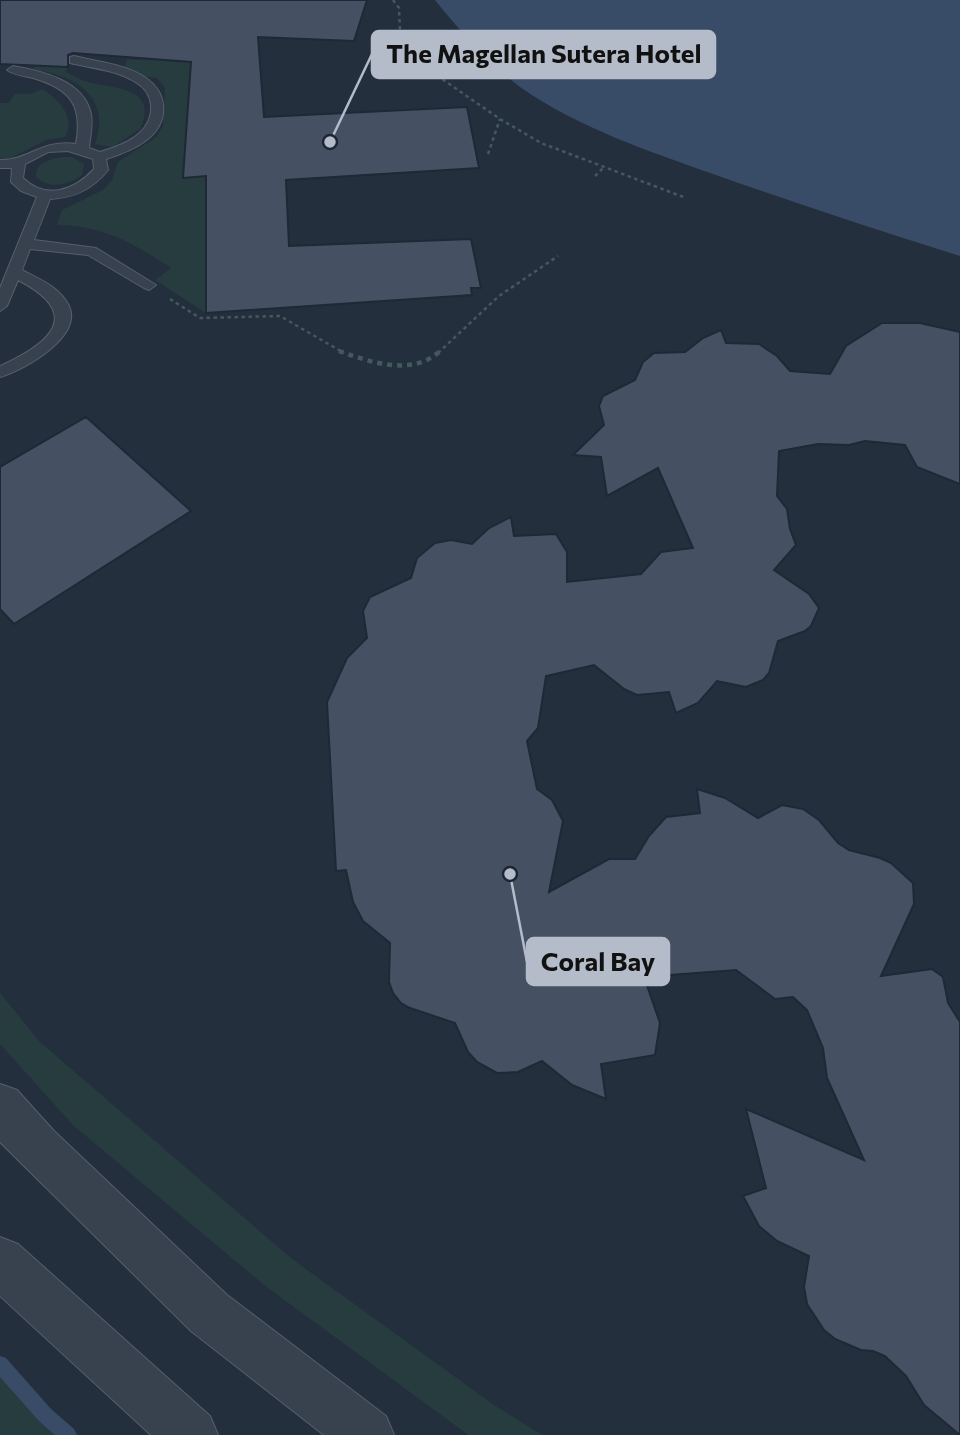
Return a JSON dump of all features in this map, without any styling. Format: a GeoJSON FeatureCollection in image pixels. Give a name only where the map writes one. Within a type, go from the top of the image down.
{"type":"FeatureCollection","features":[{"type":"Feature","properties":{"kind":"street"},"geometry":{"type":"LineString","coordinates":[[0,1107],[37,1148],[209,1313],[368,1435]]}},
{"type":"Feature","properties":{"kind":"street"},"geometry":{"type":"LineString","coordinates":[[0,1262],[191,1435]]}},
{"type":"Feature","properties":{"kind":"lane"},"geometry":{"type":"LineString","coordinates":[[0,164],[19,165],[35,153],[59,146],[82,148],[99,157],[125,148],[145,135],[155,123],[158,109],[155,92],[137,78],[74,60]]}},
{"type":"Feature","properties":{"kind":"lane"},"geometry":{"type":"LineString","coordinates":[[13,70],[45,77],[66,88],[82,104],[85,123],[82,148]]}},
{"type":"Feature","properties":{"kind":"lane"},"geometry":{"type":"LineString","coordinates":[[19,165],[16,179],[25,190],[45,195],[70,193],[91,184],[101,170],[99,157]]}},
{"type":"Feature","properties":{"kind":"lane"},"geometry":{"type":"LineString","coordinates":[[0,306],[45,195]]}},
{"type":"Feature","properties":{"kind":"lane"},"geometry":{"type":"LineString","coordinates":[[27,244],[91,251],[149,285]]}},
{"type":"Feature","properties":{"kind":"lane"},"geometry":{"type":"LineString","coordinates":[[0,372],[44,349],[63,321],[62,305],[51,292],[15,272]]}},
{"type":"Feature","properties":{"kind":"path"},"geometry":{"type":"LineString","coordinates":[[393,0],[399,8],[400,31],[429,70],[500,119],[541,143],[686,198]]}},
{"type":"Feature","properties":{"kind":"path"},"geometry":{"type":"LineString","coordinates":[[488,154],[500,119]]}},
{"type":"Feature","properties":{"kind":"path"},"geometry":{"type":"LineString","coordinates":[[595,176],[603,168]]}},
{"type":"Feature","properties":{"kind":"path"},"geometry":{"type":"LineString","coordinates":[[149,285],[200,318],[280,316],[340,352],[396,368],[434,357],[499,296],[558,256]]}},
{"type":"Feature","properties":{"kind":"green space"},"geometry":{"type":"Polygon","coordinates":[[[127,59],[191,62],[183,177],[206,176],[206,313],[155,280],[171,268],[144,251],[104,232],[57,225],[62,210],[103,190],[112,180],[118,162],[155,138],[163,126],[165,88],[157,78],[135,75],[124,68],[127,59]]]}},
{"type":"Feature","properties":{"kind":"green space"},"geometry":{"type":"Polygon","coordinates":[[[35,66],[68,67],[66,72],[85,81],[132,93],[140,98],[144,106],[140,129],[113,147],[95,144],[99,127],[94,101],[75,83],[48,72],[32,70],[35,66]]]}},
{"type":"Feature","properties":{"kind":"green space"},"geometry":{"type":"Polygon","coordinates":[[[43,89],[55,98],[67,116],[68,130],[65,137],[46,140],[9,159],[0,158],[0,103],[9,103],[15,94],[30,94],[43,89]]]}},
{"type":"Feature","properties":{"kind":"green space"},"geometry":{"type":"Polygon","coordinates":[[[63,157],[72,157],[84,164],[82,175],[59,185],[47,184],[36,177],[41,165],[63,157]]]}},
{"type":"Feature","properties":{"kind":"green space"},"geometry":{"type":"Polygon","coordinates":[[[0,993],[40,1042],[292,1259],[494,1405],[542,1435],[469,1435],[264,1285],[73,1125],[0,1044],[0,993]]]}},
{"type":"Feature","properties":{"kind":"green space"},"geometry":{"type":"Polygon","coordinates":[[[0,1371],[43,1419],[61,1435],[0,1435],[0,1371]]]}},
{"type":"Feature","properties":{"kind":"water"},"geometry":{"type":"Polygon","coordinates":[[[435,0],[960,0],[960,256],[744,185],[638,147],[589,126],[542,101],[508,78],[475,46],[435,0]]]}},
{"type":"Feature","properties":{"kind":"building"},"geometry":{"type":"Polygon","coordinates":[[[0,0],[367,0],[354,41],[258,37],[264,117],[467,107],[479,168],[286,180],[289,246],[471,239],[481,288],[471,288],[472,295],[206,313],[206,176],[183,178],[191,62],[73,53],[68,55],[68,67],[0,64],[0,0]]]}},
{"type":"Feature","properties":{"kind":"building"},"geometry":{"type":"Polygon","coordinates":[[[882,323],[920,323],[960,332],[960,484],[917,467],[905,445],[865,441],[849,445],[818,444],[779,451],[777,496],[787,509],[796,545],[774,570],[809,594],[819,608],[811,626],[778,641],[769,673],[763,680],[746,687],[717,681],[698,703],[676,713],[669,692],[637,695],[624,689],[594,665],[546,676],[538,728],[527,741],[537,789],[552,800],[563,821],[549,892],[609,859],[635,859],[649,836],[666,817],[700,813],[697,789],[725,798],[758,818],[782,805],[803,809],[819,820],[838,843],[849,850],[891,863],[913,883],[914,904],[881,976],[932,969],[943,977],[948,1003],[960,1022],[960,1435],[924,1405],[906,1376],[885,1356],[835,1339],[824,1330],[807,1304],[804,1287],[809,1256],[777,1241],[759,1226],[743,1196],[766,1188],[746,1109],[864,1160],[827,1078],[823,1048],[807,1010],[793,997],[775,999],[736,970],[644,977],[660,1023],[655,1055],[601,1064],[606,1099],[572,1085],[542,1061],[518,1072],[497,1073],[477,1062],[468,1052],[455,1023],[410,1008],[401,1003],[393,993],[389,982],[390,943],[363,921],[353,902],[346,870],[336,871],[327,702],[347,658],[367,638],[363,611],[370,597],[411,578],[417,558],[435,543],[451,540],[472,544],[489,528],[511,517],[514,536],[556,534],[567,552],[567,582],[641,574],[661,552],[693,548],[658,468],[607,496],[601,457],[573,455],[604,425],[599,406],[603,396],[635,380],[643,362],[654,353],[685,352],[703,338],[721,330],[726,343],[759,344],[777,356],[790,371],[830,374],[846,346],[882,323]]]}},
{"type":"Feature","properties":{"kind":"building"},"geometry":{"type":"Polygon","coordinates":[[[86,417],[191,511],[14,624],[0,609],[0,467],[86,417]]]}},
{"type":"Feature","properties":{"kind":"waterway"},"geometry":{"type":"LineString","coordinates":[[0,1364],[45,1415],[68,1435]]}},
{"type":"Feature","properties":{"kind":"place","name":"The Magellan Sutera Hotel"},"geometry":{"type":"Point","coordinates":[330,142]}},
{"type":"Feature","properties":{"kind":"place","name":"Coral Bay"},"geometry":{"type":"Point","coordinates":[510,874]}}]}
